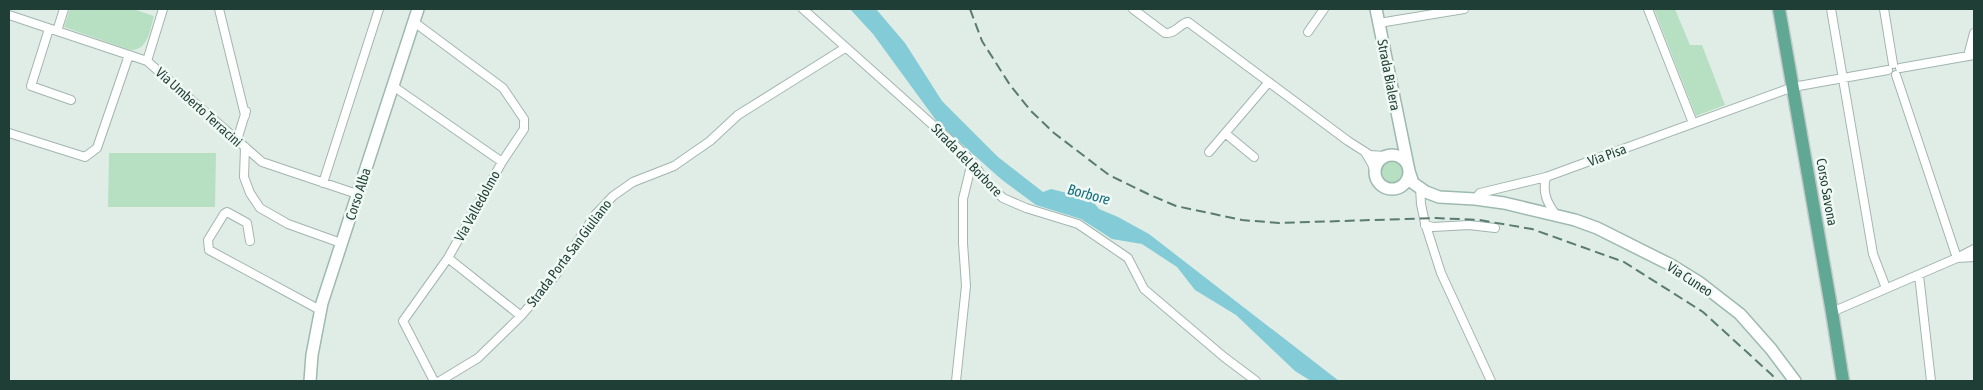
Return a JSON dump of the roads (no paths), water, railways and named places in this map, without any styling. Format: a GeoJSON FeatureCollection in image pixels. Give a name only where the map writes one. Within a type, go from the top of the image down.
{"type":"FeatureCollection","features":[{"type":"Feature","properties":{"kind":"main road","name":"Corso Savona"},"geometry":{"type":"LineString","coordinates":[[1778,9],[1843,381]]}},
{"type":"Feature","properties":{"kind":"street"},"geometry":{"type":"LineString","coordinates":[[64,9],[53,30],[30,86],[71,100]]}},
{"type":"Feature","properties":{"kind":"street"},"geometry":{"type":"LineString","coordinates":[[147,61],[164,9]]}},
{"type":"Feature","properties":{"kind":"street"},"geometry":{"type":"LineString","coordinates":[[219,9],[246,111],[237,140]]}},
{"type":"Feature","properties":{"kind":"street"},"geometry":{"type":"LineString","coordinates":[[323,183],[379,9]]}},
{"type":"Feature","properties":{"kind":"street","name":"Corso Alba"},"geometry":{"type":"LineString","coordinates":[[310,381],[312,355],[320,310],[418,9]]}},
{"type":"Feature","properties":{"kind":"street","name":"Strada del Borbore"},"geometry":{"type":"LineString","coordinates":[[803,9],[907,101],[972,162],[987,183],[1003,198],[1026,208],[1078,224],[1128,258],[1144,289],[1224,358],[1256,381]]}},
{"type":"Feature","properties":{"kind":"street"},"geometry":{"type":"LineString","coordinates":[[1133,9],[1165,33],[1170,33],[1188,22],[1268,83],[1365,152],[1375,157],[1388,156],[1403,159],[1409,168],[1411,180],[1419,188],[1425,225],[1441,273],[1491,381]]}},
{"type":"Feature","properties":{"kind":"street"},"geometry":{"type":"LineString","coordinates":[[1308,32],[1324,9]]}},
{"type":"Feature","properties":{"kind":"street","name":"Strada Bialera"},"geometry":{"type":"LineString","coordinates":[[1376,9],[1409,168]]}},
{"type":"Feature","properties":{"kind":"street"},"geometry":{"type":"LineString","coordinates":[[1379,23],[1464,9]]}},
{"type":"Feature","properties":{"kind":"street"},"geometry":{"type":"LineString","coordinates":[[1648,9],[1693,123]]}},
{"type":"Feature","properties":{"kind":"street"},"geometry":{"type":"LineString","coordinates":[[1832,9],[1873,254],[1886,288]]}},
{"type":"Feature","properties":{"kind":"street"},"geometry":{"type":"LineString","coordinates":[[1884,9],[1894,69],[1957,258]]}},
{"type":"Feature","properties":{"kind":"street","name":"Via Umberto Terracini"},"geometry":{"type":"LineString","coordinates":[[9,15],[147,61],[262,162],[357,194]]}},
{"type":"Feature","properties":{"kind":"street"},"geometry":{"type":"LineString","coordinates":[[414,22],[503,88],[524,118],[524,130],[502,162]]}},
{"type":"Feature","properties":{"kind":"street"},"geometry":{"type":"LineString","coordinates":[[1971,55],[1974,33]]}},
{"type":"Feature","properties":{"kind":"street","name":"Strada Porta San Giuliano"},"geometry":{"type":"LineString","coordinates":[[440,381],[478,358],[521,316],[555,276],[595,215],[613,196],[633,182],[674,166],[710,141],[738,115],[845,48]]}},
{"type":"Feature","properties":{"kind":"street"},"geometry":{"type":"LineString","coordinates":[[9,133],[84,158],[97,148],[129,55]]}},
{"type":"Feature","properties":{"kind":"street","name":"Via Pisa"},"geometry":{"type":"LineString","coordinates":[[1396,189],[1408,186],[1419,188],[1439,197],[1475,198],[1480,193],[1546,177],[1793,87],[1971,55]]}},
{"type":"Feature","properties":{"kind":"street"},"geometry":{"type":"LineString","coordinates":[[1209,152],[1268,83]]}},
{"type":"Feature","properties":{"kind":"street","name":"Via Valledolmo"},"geometry":{"type":"LineString","coordinates":[[393,86],[502,162],[448,258],[521,316]]}},
{"type":"Feature","properties":{"kind":"street"},"geometry":{"type":"LineString","coordinates":[[1225,133],[1254,157]]}},
{"type":"Feature","properties":{"kind":"street"},"geometry":{"type":"LineString","coordinates":[[1375,174],[1378,162],[1398,149],[1402,141]]}},
{"type":"Feature","properties":{"kind":"street"},"geometry":{"type":"LineString","coordinates":[[244,147],[244,177],[250,193],[260,208],[288,224],[341,243]]}},
{"type":"Feature","properties":{"kind":"street"},"geometry":{"type":"LineString","coordinates":[[1365,152],[1378,183],[1392,190],[1407,181],[1409,168]]}},
{"type":"Feature","properties":{"kind":"street"},"geometry":{"type":"LineString","coordinates":[[956,381],[966,286],[962,243],[962,199],[972,162]]}},
{"type":"Feature","properties":{"kind":"street"},"geometry":{"type":"LineString","coordinates":[[1546,177],[1544,192],[1549,206],[1557,216]]}},
{"type":"Feature","properties":{"kind":"street","name":"Via Cuneo"},"geometry":{"type":"LineString","coordinates":[[1475,198],[1527,207],[1597,228],[1670,265],[1700,283],[1740,314],[1757,331],[1794,381]]}},
{"type":"Feature","properties":{"kind":"street"},"geometry":{"type":"LineString","coordinates":[[250,242],[247,222],[227,212],[208,240],[208,245],[209,250],[320,310]]}},
{"type":"Feature","properties":{"kind":"street"},"geometry":{"type":"LineString","coordinates":[[1425,225],[1469,225],[1495,228]]}},
{"type":"Feature","properties":{"kind":"street"},"geometry":{"type":"LineString","coordinates":[[1832,312],[1974,249]]}},
{"type":"Feature","properties":{"kind":"street"},"geometry":{"type":"LineString","coordinates":[[1957,258],[1974,257]]}},
{"type":"Feature","properties":{"kind":"street"},"geometry":{"type":"LineString","coordinates":[[434,381],[403,321],[448,258]]}},
{"type":"Feature","properties":{"kind":"street"},"geometry":{"type":"LineString","coordinates":[[1919,274],[1930,381]]}},
{"type":"Feature","properties":{"kind":"water"},"geometry":{"type":"Polygon","coordinates":[[[850,9],[876,9],[905,43],[942,101],[998,157],[1043,192],[1051,189],[1091,199],[1099,209],[1149,234],[1339,381],[1311,381],[1295,371],[1236,315],[1195,290],[1177,267],[1142,244],[1112,239],[1081,219],[1036,205],[1001,179],[938,123],[873,34],[850,9]]]}},
{"type":"Feature","properties":{"kind":"railway"},"geometry":{"type":"LineString","coordinates":[[970,9],[982,41],[1010,85],[1031,111],[1054,133],[1109,175],[1148,194],[1176,206],[1242,220],[1279,223],[1436,218],[1479,220],[1532,229],[1624,262],[1703,312],[1777,381]]}},
{"type":"Feature","properties":{"kind":"water label","name":"Borbore"},"geometry":{"type":"Point","coordinates":[1089,194]}}]}
